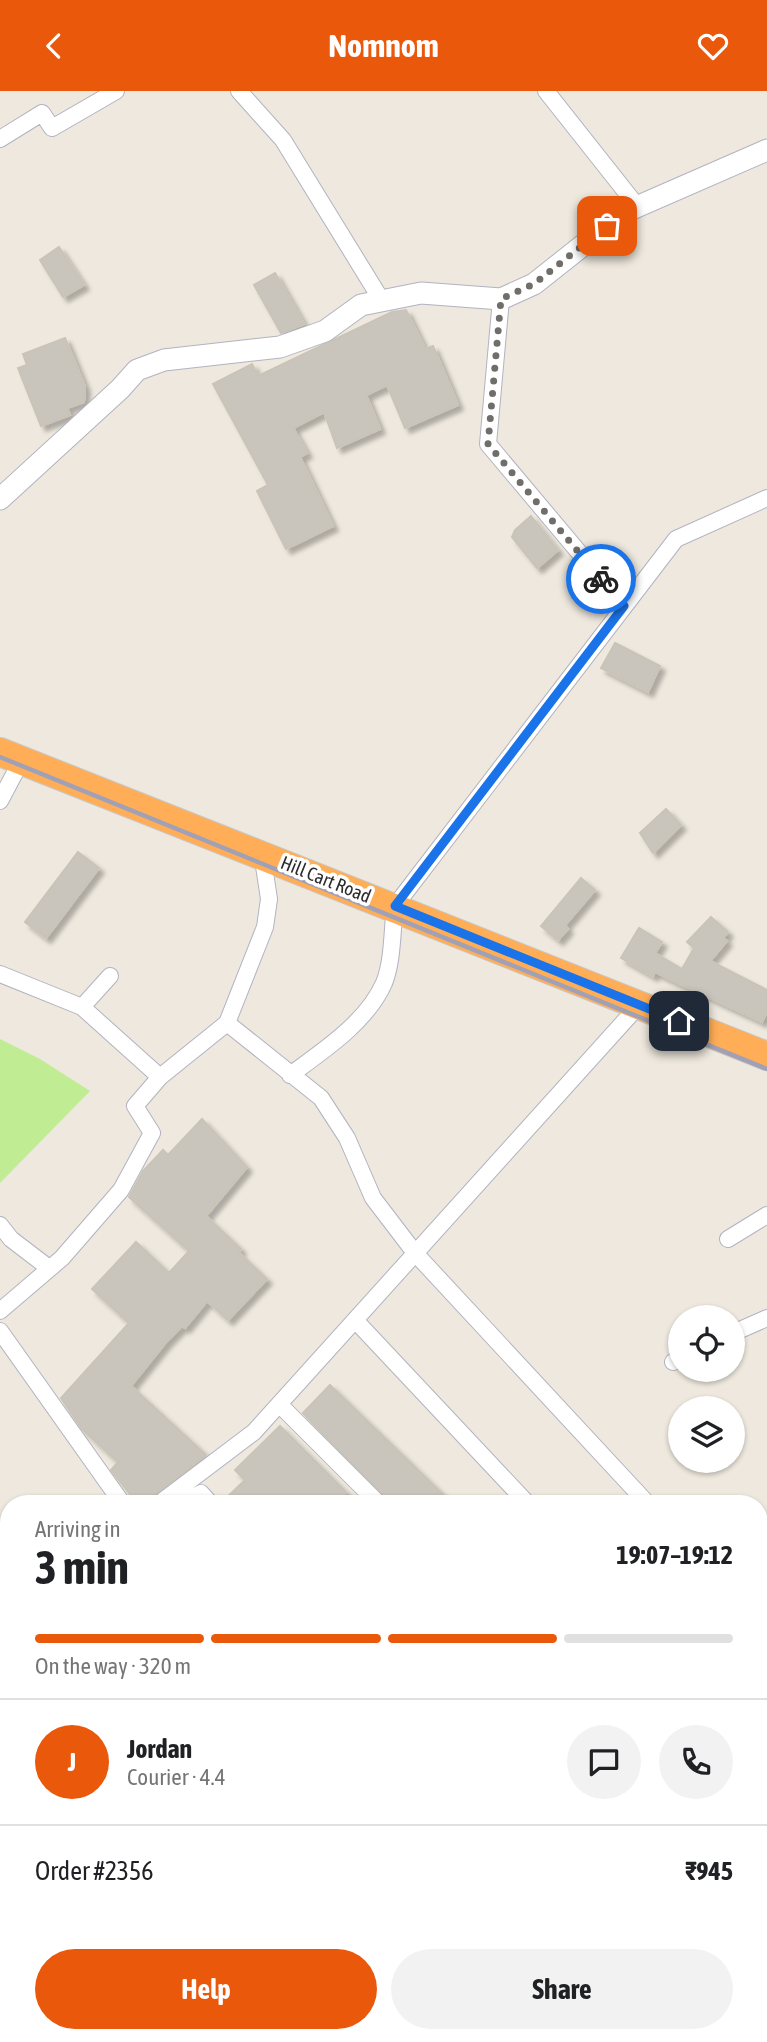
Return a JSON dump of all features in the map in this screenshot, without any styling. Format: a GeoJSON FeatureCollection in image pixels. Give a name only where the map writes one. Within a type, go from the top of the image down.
{"type":"FeatureCollection","features":[{"type":"Feature","properties":{"kind":"highway","name":"Hill Cart Road"},"geometry":{"type":"LineString","coordinates":[[9,756],[262,853],[767,1056]]}},
{"type":"Feature","properties":{"kind":"street"},"geometry":{"type":"LineString","coordinates":[[0,139],[42,113],[52,128],[116,91]]}},
{"type":"Feature","properties":{"kind":"street"},"geometry":{"type":"LineString","coordinates":[[239,91],[284,140],[382,301]]}},
{"type":"Feature","properties":{"kind":"street"},"geometry":{"type":"LineString","coordinates":[[546,91],[637,206]]}},
{"type":"Feature","properties":{"kind":"street"},"geometry":{"type":"LineString","coordinates":[[0,499],[120,389],[137,370],[164,359],[280,347],[325,331],[361,305],[421,293],[501,299],[534,284],[625,212],[767,150]]}},
{"type":"Feature","properties":{"kind":"street"},"geometry":{"type":"LineString","coordinates":[[501,299],[488,444],[624,606]]}},
{"type":"Feature","properties":{"kind":"street"},"geometry":{"type":"LineString","coordinates":[[290,1075],[355,1022],[376,997],[385,980],[395,906],[676,539],[767,498]]}},
{"type":"Feature","properties":{"kind":"street"},"geometry":{"type":"LineString","coordinates":[[0,801],[19,765],[9,756]]}},
{"type":"Feature","properties":{"kind":"street"},"geometry":{"type":"LineString","coordinates":[[0,1311],[49,1268],[121,1190],[152,1133],[135,1106],[160,1077],[181,1063],[227,1023],[265,927],[269,899],[262,853]]}},
{"type":"Feature","properties":{"kind":"street"},"geometry":{"type":"LineString","coordinates":[[0,974],[82,1007],[160,1077]]}},
{"type":"Feature","properties":{"kind":"street"},"geometry":{"type":"LineString","coordinates":[[82,1007],[110,976]]}},
{"type":"Feature","properties":{"kind":"street"},"geometry":{"type":"LineString","coordinates":[[183,1495],[254,1432],[631,1014],[635,1003]]}},
{"type":"Feature","properties":{"kind":"street"},"geometry":{"type":"LineString","coordinates":[[227,1023],[321,1098],[347,1138],[373,1198],[415,1252],[641,1495]]}},
{"type":"Feature","properties":{"kind":"street"},"geometry":{"type":"LineString","coordinates":[[727,1239],[767,1215]]}},
{"type":"Feature","properties":{"kind":"street"},"geometry":{"type":"LineString","coordinates":[[0,1225],[11,1239],[49,1268]]}},
{"type":"Feature","properties":{"kind":"street"},"geometry":{"type":"LineString","coordinates":[[745,1328],[767,1318]]}},
{"type":"Feature","properties":{"kind":"street"},"geometry":{"type":"LineString","coordinates":[[355,1319],[520,1495]]}},
{"type":"Feature","properties":{"kind":"street"},"geometry":{"type":"LineString","coordinates":[[0,1331],[116,1495]]}},
{"type":"Feature","properties":{"kind":"street"},"geometry":{"type":"LineString","coordinates":[[279,1404],[370,1495]]}},
{"type":"Feature","properties":{"kind":"green space"},"geometry":{"type":"Polygon","coordinates":[[[0,1039],[40,1059],[90,1091],[0,1183],[0,1039]]]}},
{"type":"Feature","properties":{"kind":"building"},"geometry":{"type":"Polygon","coordinates":[[[59,247],[84,285],[63,297],[40,260],[59,247]]]}},
{"type":"Feature","properties":{"kind":"building"},"geometry":{"type":"Polygon","coordinates":[[[275,273],[304,324],[281,333],[254,285],[275,273]]]}},
{"type":"Feature","properties":{"kind":"building"},"geometry":{"type":"Polygon","coordinates":[[[406,310],[425,349],[433,346],[458,405],[405,428],[387,385],[366,395],[380,429],[337,448],[324,412],[293,428],[307,453],[300,457],[333,526],[286,549],[257,491],[268,485],[213,384],[252,364],[258,376],[392,312],[406,310]]]}},
{"type":"Feature","properties":{"kind":"building"},"geometry":{"type":"Polygon","coordinates":[[[65,338],[85,387],[84,402],[67,408],[70,415],[41,426],[18,368],[27,365],[23,354],[65,338]]]}},
{"type":"Feature","properties":{"kind":"building"},"geometry":{"type":"Polygon","coordinates":[[[531,516],[558,550],[537,568],[512,537],[515,530],[531,516]]]}},
{"type":"Feature","properties":{"kind":"building"},"geometry":{"type":"Polygon","coordinates":[[[615,643],[660,666],[648,692],[601,668],[615,643]]]}},
{"type":"Feature","properties":{"kind":"building"},"geometry":{"type":"Polygon","coordinates":[[[666,809],[681,825],[653,853],[640,833],[666,809]]]}},
{"type":"Feature","properties":{"kind":"building"},"geometry":{"type":"Polygon","coordinates":[[[78,852],[99,868],[46,938],[25,922],[78,852]]]}},
{"type":"Feature","properties":{"kind":"building"},"geometry":{"type":"Polygon","coordinates":[[[581,878],[595,890],[565,925],[568,929],[558,940],[541,926],[581,878]]]}},
{"type":"Feature","properties":{"kind":"building"},"geometry":{"type":"Polygon","coordinates":[[[711,917],[728,932],[723,938],[727,941],[710,961],[767,990],[767,1011],[762,1022],[655,972],[653,976],[621,958],[639,928],[662,942],[655,953],[682,969],[694,948],[687,942],[711,917]]]}},
{"type":"Feature","properties":{"kind":"building"},"geometry":{"type":"Polygon","coordinates":[[[202,1119],[247,1167],[206,1216],[241,1249],[238,1252],[267,1279],[228,1320],[207,1301],[185,1328],[182,1326],[167,1341],[131,1386],[206,1455],[154,1495],[131,1495],[111,1470],[118,1462],[82,1429],[61,1398],[129,1323],[92,1289],[136,1242],[169,1273],[189,1251],[129,1197],[143,1171],[163,1150],[168,1155],[202,1119]]]}},
{"type":"Feature","properties":{"kind":"building"},"geometry":{"type":"Polygon","coordinates":[[[330,1385],[444,1495],[382,1495],[303,1413],[330,1385]]]}},
{"type":"Feature","properties":{"kind":"building"},"geometry":{"type":"Polygon","coordinates":[[[280,1426],[346,1492],[343,1495],[229,1495],[245,1480],[235,1470],[280,1426]]]}},
{"type":"Feature","properties":{"kind":"railway"},"geometry":{"type":"LineString","coordinates":[[0,757],[767,1069]]}},
{"type":"Feature","properties":{"kind":"way so far"},"geometry":{"type":"LineString","coordinates":[[601,579],[488,444],[501,299],[534,284],[607,226]]}},
{"type":"Feature","properties":{"kind":"route"},"geometry":{"type":"LineString","coordinates":[[601,579],[624,606],[395,906],[679,1021]]}}]}
